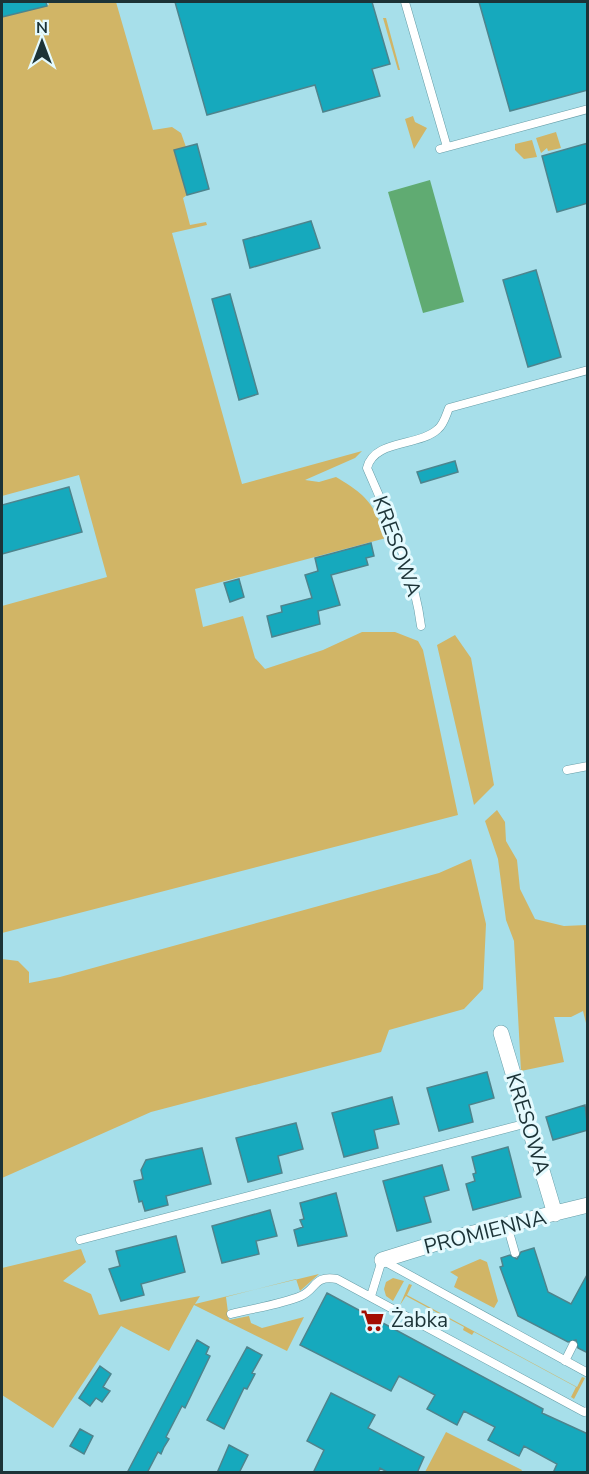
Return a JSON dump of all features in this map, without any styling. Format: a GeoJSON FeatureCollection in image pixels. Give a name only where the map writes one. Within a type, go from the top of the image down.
{"type":"FeatureCollection","features":[{"type":"Feature","properties":{"kind":"street","name":"KRESOWA"},"geometry":{"type":"LineString","coordinates":[[501,1033],[555,1214]]}},
{"type":"Feature","properties":{"kind":"street","name":"PROMIENNA"},"geometry":{"type":"LineString","coordinates":[[382,1260],[588,1205]]}},
{"type":"Feature","properties":{"kind":"lane"},"geometry":{"type":"LineString","coordinates":[[405,2],[443,148],[588,109]]}},
{"type":"Feature","properties":{"kind":"lane","name":"KRESOWA"},"geometry":{"type":"LineString","coordinates":[[421,626],[418,606],[395,530],[368,468],[369,460],[376,452],[428,437],[437,431],[449,408],[588,370]]}},
{"type":"Feature","properties":{"kind":"lane"},"geometry":{"type":"LineString","coordinates":[[567,770],[588,766]]}},
{"type":"Feature","properties":{"kind":"lane"},"geometry":{"type":"LineString","coordinates":[[80,1240],[528,1123]]}},
{"type":"Feature","properties":{"kind":"lane"},"geometry":{"type":"LineString","coordinates":[[507,1225],[515,1254]]}},
{"type":"Feature","properties":{"kind":"lane"},"geometry":{"type":"LineString","coordinates":[[371,1296],[382,1260],[588,1373]]}},
{"type":"Feature","properties":{"kind":"lane"},"geometry":{"type":"LineString","coordinates":[[231,1314],[301,1296],[316,1281],[327,1278],[337,1279],[584,1412],[588,1412]]}},
{"type":"Feature","properties":{"kind":"lane"},"geometry":{"type":"LineString","coordinates":[[565,1361],[573,1345]]}},
{"type":"Feature","properties":{"kind":"shaded area"},"geometry":{"type":"Polygon","coordinates":[[[48,2],[116,2],[153,130],[172,127],[181,133],[186,147],[174,151],[187,195],[183,198],[190,225],[206,222],[207,225],[172,233],[242,484],[362,451],[355,458],[305,480],[319,482],[336,477],[362,495],[373,508],[386,538],[195,589],[203,627],[243,616],[255,658],[265,669],[323,650],[362,632],[395,632],[418,641],[423,650],[458,815],[2,933],[2,606],[107,577],[79,475],[2,496],[2,17],[49,5],[48,2]]]}},
{"type":"Feature","properties":{"kind":"shaded area"},"geometry":{"type":"Polygon","coordinates":[[[383,18],[386,18],[400,70],[398,70],[383,18]]]}},
{"type":"Feature","properties":{"kind":"shaded area"},"geometry":{"type":"Polygon","coordinates":[[[413,116],[415,122],[427,128],[414,149],[405,119],[413,116]]]}},
{"type":"Feature","properties":{"kind":"shaded area"},"geometry":{"type":"Polygon","coordinates":[[[556,132],[561,148],[548,151],[547,148],[541,153],[536,138],[556,132]]]}},
{"type":"Feature","properties":{"kind":"shaded area"},"geometry":{"type":"Polygon","coordinates":[[[532,140],[537,157],[524,159],[515,150],[515,144],[532,140]]]}},
{"type":"Feature","properties":{"kind":"shaded area"},"geometry":{"type":"Polygon","coordinates":[[[430,180],[464,302],[423,313],[388,192],[430,180]]]}},
{"type":"Feature","properties":{"kind":"shaded area"},"geometry":{"type":"Polygon","coordinates":[[[455,635],[471,658],[494,785],[474,805],[437,645],[455,635]]]}},
{"type":"Feature","properties":{"kind":"shaded area"},"geometry":{"type":"Polygon","coordinates":[[[497,810],[505,822],[506,841],[517,860],[520,889],[535,919],[564,926],[587,925],[587,1027],[583,1011],[571,1017],[554,1017],[564,1062],[521,1071],[514,941],[506,920],[498,859],[485,821],[497,810]]]}},
{"type":"Feature","properties":{"kind":"shaded area"},"geometry":{"type":"Polygon","coordinates":[[[471,859],[486,924],[483,989],[464,1009],[389,1030],[381,1052],[151,1112],[2,1178],[2,959],[18,961],[29,972],[29,983],[60,977],[439,873],[471,859]]]}},
{"type":"Feature","properties":{"kind":"shaded area"},"geometry":{"type":"Polygon","coordinates":[[[81,1249],[86,1262],[63,1281],[91,1294],[99,1315],[200,1296],[195,1304],[259,1289],[226,1297],[229,1320],[249,1316],[251,1323],[262,1328],[304,1317],[287,1351],[194,1305],[169,1351],[121,1326],[53,1428],[2,1395],[2,1268],[81,1249]]]}},
{"type":"Feature","properties":{"kind":"shaded area"},"geometry":{"type":"Polygon","coordinates":[[[480,1259],[487,1262],[498,1301],[494,1308],[454,1287],[458,1277],[450,1272],[480,1259]]]}},
{"type":"Feature","properties":{"kind":"shaded area"},"geometry":{"type":"Polygon","coordinates":[[[319,1274],[300,1291],[296,1280],[319,1274]]]}},
{"type":"Feature","properties":{"kind":"shaded area"},"geometry":{"type":"Polygon","coordinates":[[[393,1278],[404,1281],[393,1301],[386,1296],[384,1289],[386,1282],[393,1278]]]}},
{"type":"Feature","properties":{"kind":"shaded area"},"geometry":{"type":"Polygon","coordinates":[[[409,1284],[412,1285],[407,1295],[577,1387],[582,1377],[585,1378],[574,1399],[571,1397],[576,1387],[474,1332],[472,1335],[463,1330],[464,1327],[406,1296],[400,1305],[409,1284]]]}},
{"type":"Feature","properties":{"kind":"shaded area"},"geometry":{"type":"Polygon","coordinates":[[[446,1432],[522,1470],[521,1472],[425,1472],[446,1432]]]}},
{"type":"Feature","properties":{"kind":"building"},"geometry":{"type":"Polygon","coordinates":[[[2,2],[46,2],[47,6],[2,17],[2,2]]]}},
{"type":"Feature","properties":{"kind":"building"},"geometry":{"type":"Polygon","coordinates":[[[175,2],[372,2],[390,64],[372,69],[380,96],[323,112],[315,85],[207,115],[175,2]]]}},
{"type":"Feature","properties":{"kind":"building"},"geometry":{"type":"Polygon","coordinates":[[[479,2],[588,2],[588,90],[510,111],[479,2]]]}},
{"type":"Feature","properties":{"kind":"building"},"geometry":{"type":"Polygon","coordinates":[[[588,143],[588,203],[557,212],[542,156],[588,143]]]}},
{"type":"Feature","properties":{"kind":"building"},"geometry":{"type":"Polygon","coordinates":[[[197,144],[209,189],[187,195],[174,150],[197,144]]]}},
{"type":"Feature","properties":{"kind":"building"},"geometry":{"type":"Polygon","coordinates":[[[311,221],[320,248],[250,268],[243,240],[311,221]]]}},
{"type":"Feature","properties":{"kind":"building"},"geometry":{"type":"Polygon","coordinates":[[[536,270],[561,357],[528,367],[503,280],[536,270]]]}},
{"type":"Feature","properties":{"kind":"building"},"geometry":{"type":"Polygon","coordinates":[[[230,294],[258,394],[239,400],[212,299],[230,294]]]}},
{"type":"Feature","properties":{"kind":"building"},"geometry":{"type":"Polygon","coordinates":[[[455,461],[458,472],[421,483],[417,472],[455,461]]]}},
{"type":"Feature","properties":{"kind":"building"},"geometry":{"type":"Polygon","coordinates":[[[69,487],[82,532],[2,554],[2,505],[69,487]]]}},
{"type":"Feature","properties":{"kind":"building"},"geometry":{"type":"Polygon","coordinates":[[[371,543],[374,556],[366,558],[368,565],[331,575],[340,605],[318,611],[320,624],[272,637],[267,616],[282,612],[281,606],[312,598],[305,575],[318,571],[315,558],[371,543]]]}},
{"type":"Feature","properties":{"kind":"building"},"geometry":{"type":"Polygon","coordinates":[[[239,579],[244,597],[230,602],[224,583],[239,579]]]}},
{"type":"Feature","properties":{"kind":"building"},"geometry":{"type":"Polygon","coordinates":[[[487,1072],[494,1098],[469,1105],[473,1122],[439,1131],[427,1088],[487,1072]]]}},
{"type":"Feature","properties":{"kind":"building"},"geometry":{"type":"Polygon","coordinates":[[[392,1097],[399,1124],[374,1130],[378,1148],[344,1157],[332,1113],[392,1097]]]}},
{"type":"Feature","properties":{"kind":"building"},"geometry":{"type":"Polygon","coordinates":[[[585,1105],[588,1130],[553,1140],[546,1117],[585,1105]]]}},
{"type":"Feature","properties":{"kind":"building"},"geometry":{"type":"Polygon","coordinates":[[[296,1123],[303,1149],[278,1156],[282,1173],[248,1182],[236,1138],[296,1123]]]}},
{"type":"Feature","properties":{"kind":"building"},"geometry":{"type":"Polygon","coordinates":[[[508,1147],[521,1197],[473,1210],[466,1184],[475,1181],[473,1174],[476,1173],[472,1157],[508,1147]]]}},
{"type":"Feature","properties":{"kind":"building"},"geometry":{"type":"Polygon","coordinates":[[[202,1148],[211,1184],[166,1196],[168,1205],[145,1211],[142,1201],[139,1202],[134,1181],[143,1179],[141,1170],[146,1160],[202,1148]]]}},
{"type":"Feature","properties":{"kind":"building"},"geometry":{"type":"Polygon","coordinates":[[[442,1165],[449,1190],[424,1197],[431,1222],[397,1231],[383,1181],[442,1165]]]}},
{"type":"Feature","properties":{"kind":"building"},"geometry":{"type":"Polygon","coordinates":[[[336,1193],[347,1236],[298,1246],[294,1230],[303,1227],[300,1220],[304,1219],[300,1203],[336,1193]]]}},
{"type":"Feature","properties":{"kind":"building"},"geometry":{"type":"Polygon","coordinates":[[[270,1210],[277,1236],[256,1241],[259,1254],[222,1263],[212,1226],[270,1210]]]}},
{"type":"Feature","properties":{"kind":"building"},"geometry":{"type":"Polygon","coordinates":[[[176,1236],[185,1272],[141,1284],[144,1295],[121,1301],[109,1269],[120,1266],[116,1251],[176,1236]]]}},
{"type":"Feature","properties":{"kind":"building"},"geometry":{"type":"Polygon","coordinates":[[[534,1248],[548,1292],[571,1304],[588,1273],[588,1353],[578,1348],[576,1340],[568,1342],[518,1316],[500,1267],[503,1266],[501,1258],[510,1255],[517,1259],[521,1252],[534,1248]]]}},
{"type":"Feature","properties":{"kind":"building"},"geometry":{"type":"Polygon","coordinates":[[[327,1293],[543,1409],[542,1413],[588,1434],[588,1473],[553,1473],[557,1464],[524,1446],[519,1456],[488,1440],[495,1427],[464,1411],[457,1425],[427,1409],[435,1395],[399,1376],[391,1391],[300,1345],[327,1293]]]}},
{"type":"Feature","properties":{"kind":"building"},"geometry":{"type":"Polygon","coordinates":[[[197,1340],[209,1347],[206,1354],[210,1356],[185,1408],[182,1406],[166,1437],[169,1439],[161,1454],[158,1452],[147,1473],[127,1473],[197,1340]]]}},
{"type":"Feature","properties":{"kind":"building"},"geometry":{"type":"Polygon","coordinates":[[[247,1347],[262,1355],[252,1373],[255,1374],[247,1389],[244,1388],[224,1429],[207,1420],[247,1347]]]}},
{"type":"Feature","properties":{"kind":"building"},"geometry":{"type":"Polygon","coordinates":[[[100,1366],[111,1374],[103,1387],[110,1391],[102,1402],[96,1398],[90,1406],[79,1398],[100,1366]]]}},
{"type":"Feature","properties":{"kind":"building"},"geometry":{"type":"Polygon","coordinates":[[[331,1393],[375,1415],[368,1428],[424,1457],[417,1473],[389,1473],[380,1468],[378,1473],[313,1473],[324,1450],[307,1441],[331,1393]]]}},
{"type":"Feature","properties":{"kind":"building"},"geometry":{"type":"Polygon","coordinates":[[[80,1429],[93,1436],[84,1454],[70,1446],[80,1429]]]}},
{"type":"Feature","properties":{"kind":"building"},"geometry":{"type":"Polygon","coordinates":[[[229,1445],[248,1455],[239,1473],[217,1473],[229,1445]]]}},
{"type":"Feature","properties":{"kind":"place","name":"Żabka"},"geometry":{"type":"Point","coordinates":[373,1320]}}]}
